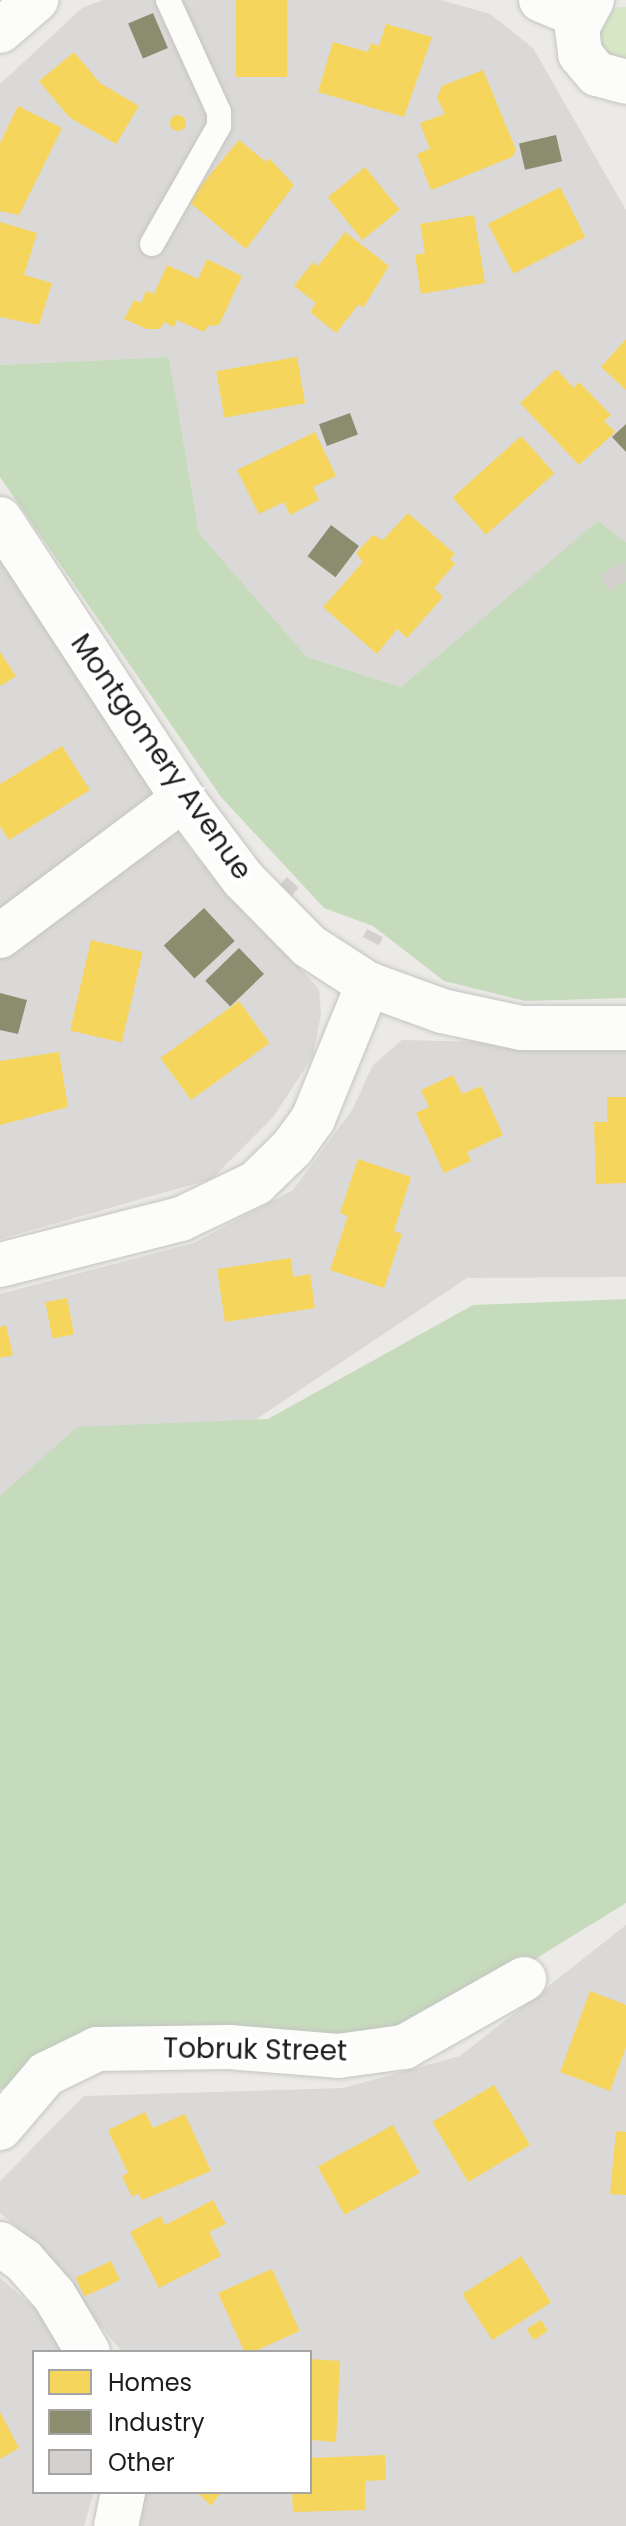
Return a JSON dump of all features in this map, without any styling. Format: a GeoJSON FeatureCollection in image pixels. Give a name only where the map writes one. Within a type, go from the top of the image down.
{"type":"FeatureCollection","features":[{"type":"Feature","properties":{"kind":"street"},"geometry":{"type":"LineString","coordinates":[[0,31],[36,0]]}},
{"type":"Feature","properties":{"kind":"street"},"geometry":{"type":"LineString","coordinates":[[571,5],[580,54],[597,74],[624,90]]}},
{"type":"Feature","properties":{"kind":"street","name":"Montgomery Avenue"},"geometry":{"type":"LineString","coordinates":[[0,519],[183,799],[273,912],[309,946],[368,984],[442,1011],[521,1028],[626,1028]]}},
{"type":"Feature","properties":{"kind":"street"},"geometry":{"type":"LineString","coordinates":[[0,936],[183,799]]}},
{"type":"Feature","properties":{"kind":"street"},"geometry":{"type":"LineString","coordinates":[[0,1265],[181,1219],[256,1183],[292,1148],[313,1119],[368,984]]}},
{"type":"Feature","properties":{"kind":"street","name":"Tobruk Street"},"geometry":{"type":"LineString","coordinates":[[0,2128],[46,2074],[97,2049],[229,2047],[338,2056],[404,2047],[524,1979]]}},
{"type":"Feature","properties":{"kind":"street"},"geometry":{"type":"LineString","coordinates":[[0,2244],[24,2261],[54,2295],[87,2350]]}},
{"type":"Feature","properties":{"kind":"street"},"geometry":{"type":"LineString","coordinates":[[116,2526],[123,2494]]}},
{"type":"Feature","properties":{"kind":"lane"},"geometry":{"type":"LineString","coordinates":[[152,244],[219,126],[219,112],[168,0]]}},
{"type":"Feature","properties":{"kind":"shaded area"},"geometry":{"type":"Polygon","coordinates":[[[103,0],[441,0],[490,14],[533,48],[626,210],[626,542],[598,522],[401,687],[307,657],[199,533],[169,357],[0,365],[0,84],[82,8],[103,0]]]}},
{"type":"Feature","properties":{"kind":"shaded area"},"geometry":{"type":"Polygon","coordinates":[[[0,559],[190,849],[319,989],[321,1014],[313,1056],[274,1116],[212,1179],[0,1239],[0,559]]]}},
{"type":"Feature","properties":{"kind":"shaded area"},"geometry":{"type":"Polygon","coordinates":[[[402,1040],[626,1045],[626,1277],[467,1278],[215,1447],[0,1513],[0,1294],[194,1243],[293,1190],[352,1110],[373,1065],[402,1040]]]}},
{"type":"Feature","properties":{"kind":"shaded area"},"geometry":{"type":"Polygon","coordinates":[[[626,1925],[626,2526],[137,2526],[143,2494],[312,2494],[312,2350],[120,2350],[24,2233],[0,2213],[0,2181],[84,2096],[343,2088],[460,2056],[626,1925]]]}},
{"type":"Feature","properties":{"kind":"shaded area"},"geometry":{"type":"Polygon","coordinates":[[[0,2278],[51,2322],[62,2350],[32,2350],[32,2494],[93,2494],[84,2526],[0,2526],[0,2278]]]}},
{"type":"Feature","properties":{"kind":"green space"},"geometry":{"type":"Polygon","coordinates":[[[617,7],[626,7],[626,62],[609,58],[598,44],[597,28],[617,7]]]}},
{"type":"Feature","properties":{"kind":"green space"},"geometry":{"type":"Polygon","coordinates":[[[169,357],[199,533],[307,657],[401,687],[598,521],[626,542],[626,998],[525,1001],[444,981],[373,926],[324,908],[221,797],[0,477],[0,365],[169,357]]]}},
{"type":"Feature","properties":{"kind":"green space"},"geometry":{"type":"Polygon","coordinates":[[[626,1299],[626,1903],[514,1972],[390,2060],[98,2036],[0,2090],[0,1496],[77,1427],[268,1419],[473,1305],[626,1299]]]}},
{"type":"Feature","properties":{"kind":"building: Homes"},"geometry":{"type":"Polygon","coordinates":[[[236,0],[287,0],[287,77],[236,77],[236,0]]]}},
{"type":"Feature","properties":{"kind":"building: Homes"},"geometry":{"type":"Polygon","coordinates":[[[386,24],[432,37],[404,117],[318,92],[333,42],[368,52],[371,43],[379,46],[386,24]]]}},
{"type":"Feature","properties":{"kind":"building: Homes"},"geometry":{"type":"Polygon","coordinates":[[[74,52],[100,83],[139,106],[116,144],[69,117],[39,81],[74,52]]]}},
{"type":"Feature","properties":{"kind":"building: Homes"},"geometry":{"type":"Polygon","coordinates":[[[483,70],[516,150],[512,157],[431,190],[417,154],[430,149],[420,123],[445,114],[437,98],[442,86],[483,70]]]}},
{"type":"Feature","properties":{"kind":"building: Homes"},"geometry":{"type":"Polygon","coordinates":[[[18,106],[62,128],[19,215],[0,211],[0,143],[18,106]]]}},
{"type":"Feature","properties":{"kind":"building: Homes"},"geometry":{"type":"Polygon","coordinates":[[[178,115],[184,117],[184,129],[178,131],[172,129],[170,123],[172,117],[178,115]]]}},
{"type":"Feature","properties":{"kind":"building: Homes"},"geometry":{"type":"Polygon","coordinates":[[[239,140],[266,162],[269,158],[294,185],[246,249],[188,201],[239,140]]]}},
{"type":"Feature","properties":{"kind":"building: Homes"},"geometry":{"type":"Polygon","coordinates":[[[365,167],[400,210],[362,240],[328,197],[365,167]]]}},
{"type":"Feature","properties":{"kind":"building: Homes"},"geometry":{"type":"Polygon","coordinates":[[[560,187],[585,237],[513,274],[488,224],[560,187]]]}},
{"type":"Feature","properties":{"kind":"building: Homes"},"geometry":{"type":"Polygon","coordinates":[[[474,215],[485,283],[421,294],[415,255],[425,253],[420,224],[474,215]]]}},
{"type":"Feature","properties":{"kind":"building: Homes"},"geometry":{"type":"Polygon","coordinates":[[[0,222],[37,233],[24,275],[52,283],[39,325],[0,317],[0,222]]]}},
{"type":"Feature","properties":{"kind":"building: Homes"},"geometry":{"type":"Polygon","coordinates":[[[345,232],[389,266],[363,308],[359,304],[336,333],[310,312],[316,303],[294,286],[313,262],[318,266],[345,232]]]}},
{"type":"Feature","properties":{"kind":"building: Homes"},"geometry":{"type":"Polygon","coordinates":[[[207,259],[242,276],[219,325],[208,326],[204,332],[177,320],[174,327],[164,322],[160,329],[147,329],[124,319],[134,300],[141,303],[146,291],[154,294],[167,265],[198,279],[207,259]]]}},
{"type":"Feature","properties":{"kind":"building: Homes"},"geometry":{"type":"Polygon","coordinates":[[[626,339],[626,390],[601,367],[626,339]]]}},
{"type":"Feature","properties":{"kind":"building: Homes"},"geometry":{"type":"Polygon","coordinates":[[[297,357],[305,403],[224,418],[216,371],[297,357]]]}},
{"type":"Feature","properties":{"kind":"building: Homes"},"geometry":{"type":"Polygon","coordinates":[[[556,369],[574,388],[579,382],[611,415],[604,421],[615,432],[579,465],[520,403],[556,369]]]}},
{"type":"Feature","properties":{"kind":"building: Homes"},"geometry":{"type":"Polygon","coordinates":[[[315,432],[336,476],[313,487],[319,500],[290,515],[284,502],[259,514],[237,470],[315,432]]]}},
{"type":"Feature","properties":{"kind":"building: Homes"},"geometry":{"type":"Polygon","coordinates":[[[521,436],[554,473],[486,535],[453,498],[521,436]]]}},
{"type":"Feature","properties":{"kind":"building: Homes"},"geometry":{"type":"Polygon","coordinates":[[[408,513],[455,554],[450,559],[455,564],[434,588],[443,597],[407,638],[397,629],[377,654],[323,607],[363,562],[356,553],[373,535],[383,540],[408,513]]]}},
{"type":"Feature","properties":{"kind":"building: Homes"},"geometry":{"type":"Polygon","coordinates":[[[0,652],[16,676],[1,686],[0,684],[0,652]]]}},
{"type":"Feature","properties":{"kind":"building: Homes"},"geometry":{"type":"Polygon","coordinates":[[[62,746],[90,790],[9,840],[0,826],[0,784],[62,746]]]}},
{"type":"Feature","properties":{"kind":"building: Homes"},"geometry":{"type":"Polygon","coordinates":[[[91,940],[143,952],[122,1043],[70,1031],[91,940]]]}},
{"type":"Feature","properties":{"kind":"building: Homes"},"geometry":{"type":"Polygon","coordinates":[[[239,1001],[270,1043],[191,1100],[161,1058],[239,1001]]]}},
{"type":"Feature","properties":{"kind":"building: Homes"},"geometry":{"type":"Polygon","coordinates":[[[59,1052],[68,1107],[0,1125],[0,1061],[59,1052]]]}},
{"type":"Feature","properties":{"kind":"building: Homes"},"geometry":{"type":"Polygon","coordinates":[[[453,1075],[462,1094],[481,1086],[503,1135],[467,1152],[471,1161],[444,1173],[416,1113],[429,1107],[421,1090],[453,1075]]]}},
{"type":"Feature","properties":{"kind":"building: Homes"},"geometry":{"type":"Polygon","coordinates":[[[607,1097],[626,1097],[626,1183],[596,1184],[594,1122],[607,1122],[607,1097]]]}},
{"type":"Feature","properties":{"kind":"building: Homes"},"geometry":{"type":"Polygon","coordinates":[[[358,1159],[411,1177],[394,1231],[402,1234],[384,1288],[330,1270],[348,1216],[340,1213],[358,1159]]]}},
{"type":"Feature","properties":{"kind":"building: Homes"},"geometry":{"type":"Polygon","coordinates":[[[291,1258],[293,1277],[310,1274],[315,1308],[225,1322],[217,1269],[291,1258]]]}},
{"type":"Feature","properties":{"kind":"building: Homes"},"geometry":{"type":"Polygon","coordinates":[[[67,1298],[74,1334],[52,1339],[45,1302],[67,1298]]]}},
{"type":"Feature","properties":{"kind":"building: Homes"},"geometry":{"type":"Polygon","coordinates":[[[6,1325],[13,1355],[0,1358],[0,1327],[6,1325]]]}},
{"type":"Feature","properties":{"kind":"building: Homes"},"geometry":{"type":"Polygon","coordinates":[[[590,1991],[626,2005],[626,2047],[610,2091],[560,2072],[590,1991]]]}},
{"type":"Feature","properties":{"kind":"building: Homes"},"geometry":{"type":"Polygon","coordinates":[[[494,2085],[530,2145],[468,2182],[432,2122],[494,2085]]]}},
{"type":"Feature","properties":{"kind":"building: Homes"},"geometry":{"type":"Polygon","coordinates":[[[145,2112],[153,2128],[185,2114],[211,2171],[142,2200],[138,2193],[132,2197],[122,2176],[128,2173],[108,2130],[145,2112]]]}},
{"type":"Feature","properties":{"kind":"building: Homes"},"geometry":{"type":"Polygon","coordinates":[[[393,2125],[420,2173],[344,2215],[318,2167],[393,2125]]]}},
{"type":"Feature","properties":{"kind":"building: Homes"},"geometry":{"type":"Polygon","coordinates":[[[616,2131],[626,2132],[626,2195],[610,2194],[616,2131]]]}},
{"type":"Feature","properties":{"kind":"building: Homes"},"geometry":{"type":"Polygon","coordinates":[[[213,2200],[226,2224],[209,2232],[221,2256],[159,2288],[130,2232],[161,2216],[165,2225],[213,2200]]]}},
{"type":"Feature","properties":{"kind":"building: Homes"},"geometry":{"type":"Polygon","coordinates":[[[521,2256],[551,2302],[492,2340],[462,2294],[521,2256]]]}},
{"type":"Feature","properties":{"kind":"building: Homes"},"geometry":{"type":"Polygon","coordinates":[[[111,2261],[120,2280],[85,2297],[76,2277],[111,2261]]]}},
{"type":"Feature","properties":{"kind":"building: Homes"},"geometry":{"type":"Polygon","coordinates":[[[272,2269],[300,2331],[257,2350],[243,2350],[218,2293],[272,2269]]]}},
{"type":"Feature","properties":{"kind":"building: Homes"},"geometry":{"type":"Polygon","coordinates":[[[541,2320],[548,2331],[533,2340],[527,2329],[541,2320]]]}},
{"type":"Feature","properties":{"kind":"building: Homes"},"geometry":{"type":"Polygon","coordinates":[[[312,2359],[340,2361],[336,2442],[312,2440],[312,2359]]]}},
{"type":"Feature","properties":{"kind":"building: Homes"},"geometry":{"type":"Polygon","coordinates":[[[0,2412],[19,2448],[0,2459],[0,2412]]]}},
{"type":"Feature","properties":{"kind":"building: Homes"},"geometry":{"type":"Polygon","coordinates":[[[385,2455],[386,2480],[365,2481],[365,2510],[293,2512],[292,2494],[312,2494],[312,2458],[385,2455]]]}},
{"type":"Feature","properties":{"kind":"building: Homes"},"geometry":{"type":"Polygon","coordinates":[[[199,2494],[220,2494],[211,2506],[199,2494]]]}},
{"type":"Feature","properties":{"kind":"building: Industry"},"geometry":{"type":"Polygon","coordinates":[[[153,13],[168,48],[143,59],[128,24],[153,13]]]}},
{"type":"Feature","properties":{"kind":"building: Industry"},"geometry":{"type":"Polygon","coordinates":[[[556,135],[562,161],[525,170],[519,144],[556,135]]]}},
{"type":"Feature","properties":{"kind":"building: Industry"},"geometry":{"type":"Polygon","coordinates":[[[350,413],[358,435],[327,446],[319,424],[350,413]]]}},
{"type":"Feature","properties":{"kind":"building: Industry"},"geometry":{"type":"Polygon","coordinates":[[[626,424],[626,452],[612,437],[626,424]]]}},
{"type":"Feature","properties":{"kind":"building: Industry"},"geometry":{"type":"Polygon","coordinates":[[[331,525],[359,546],[335,577],[308,556],[331,525]]]}},
{"type":"Feature","properties":{"kind":"building: Industry"},"geometry":{"type":"Polygon","coordinates":[[[204,908],[235,941],[194,978],[164,946],[204,908]]]}},
{"type":"Feature","properties":{"kind":"building: Industry"},"geometry":{"type":"Polygon","coordinates":[[[239,948],[264,974],[230,1007],[205,981],[239,948]]]}},
{"type":"Feature","properties":{"kind":"building: Industry"},"geometry":{"type":"Polygon","coordinates":[[[0,993],[27,1000],[18,1034],[0,1030],[0,993]]]}},
{"type":"Feature","properties":{"kind":"building: Other"},"geometry":{"type":"Polygon","coordinates":[[[625,561],[626,581],[609,591],[600,575],[625,561]]]}},
{"type":"Feature","properties":{"kind":"building: Other"},"geometry":{"type":"Polygon","coordinates":[[[287,877],[299,888],[292,895],[280,884],[287,877]]]}},
{"type":"Feature","properties":{"kind":"building: Other"},"geometry":{"type":"Polygon","coordinates":[[[367,929],[383,937],[379,945],[363,937],[367,929]]]}}]}
